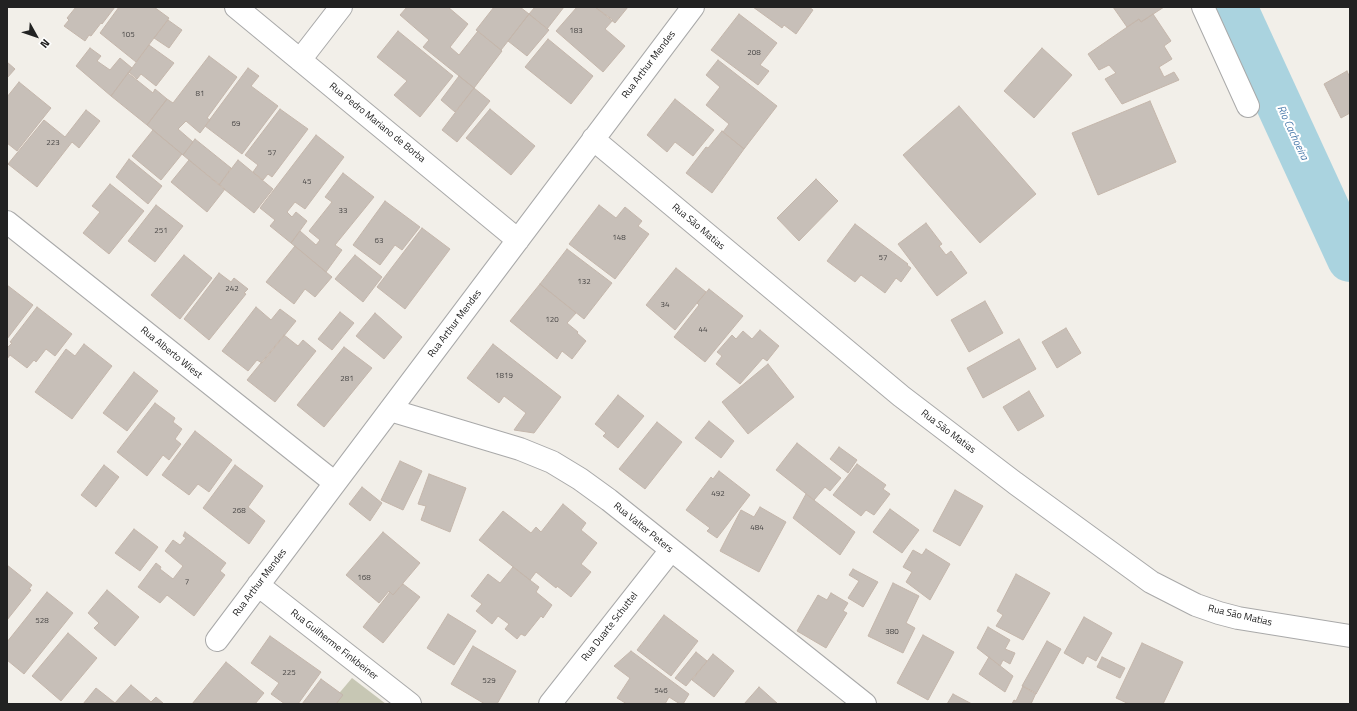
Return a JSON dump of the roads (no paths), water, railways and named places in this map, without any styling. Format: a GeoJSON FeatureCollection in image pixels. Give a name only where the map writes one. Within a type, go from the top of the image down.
{"type":"FeatureCollection","features":[{"type":"Feature","properties":{"kind":"street","name":"Rua Pedro Mariano de Borba"},"geometry":{"type":"LineString","coordinates":[[236,7],[518,240]]}},
{"type":"Feature","properties":{"kind":"street"},"geometry":{"type":"LineString","coordinates":[[300,60],[341,7]]}},
{"type":"Feature","properties":{"kind":"street","name":"Rua Arthur Mendes"},"geometry":{"type":"LineString","coordinates":[[217,640],[693,7]]}},
{"type":"Feature","properties":{"kind":"street"},"geometry":{"type":"LineString","coordinates":[[1203,7],[1248,106]]}},
{"type":"Feature","properties":{"kind":"street","name":"Rua São Matias"},"geometry":{"type":"LineString","coordinates":[[593,139],[901,396],[1015,483],[1151,582],[1196,605],[1219,613],[1238,618],[1350,636]]}},
{"type":"Feature","properties":{"kind":"street","name":"Rua Alberto Wiest"},"geometry":{"type":"LineString","coordinates":[[7,222],[335,483]]}},
{"type":"Feature","properties":{"kind":"street","name":"Rua Valter Peters"},"geometry":{"type":"LineString","coordinates":[[390,410],[520,449],[552,462],[580,479],[609,500],[865,704]]}},
{"type":"Feature","properties":{"kind":"street","name":"Rua Duarte Schuttel"},"geometry":{"type":"LineString","coordinates":[[550,704],[671,550]]}},
{"type":"Feature","properties":{"kind":"street","name":"Rua Guilherme Finkbeiner"},"geometry":{"type":"LineString","coordinates":[[258,585],[410,704]]}},
{"type":"Feature","properties":{"kind":"waterway","name":"Rio Cachoeira"},"geometry":{"type":"LineString","coordinates":[[1234,7],[1350,259]]}}]}
